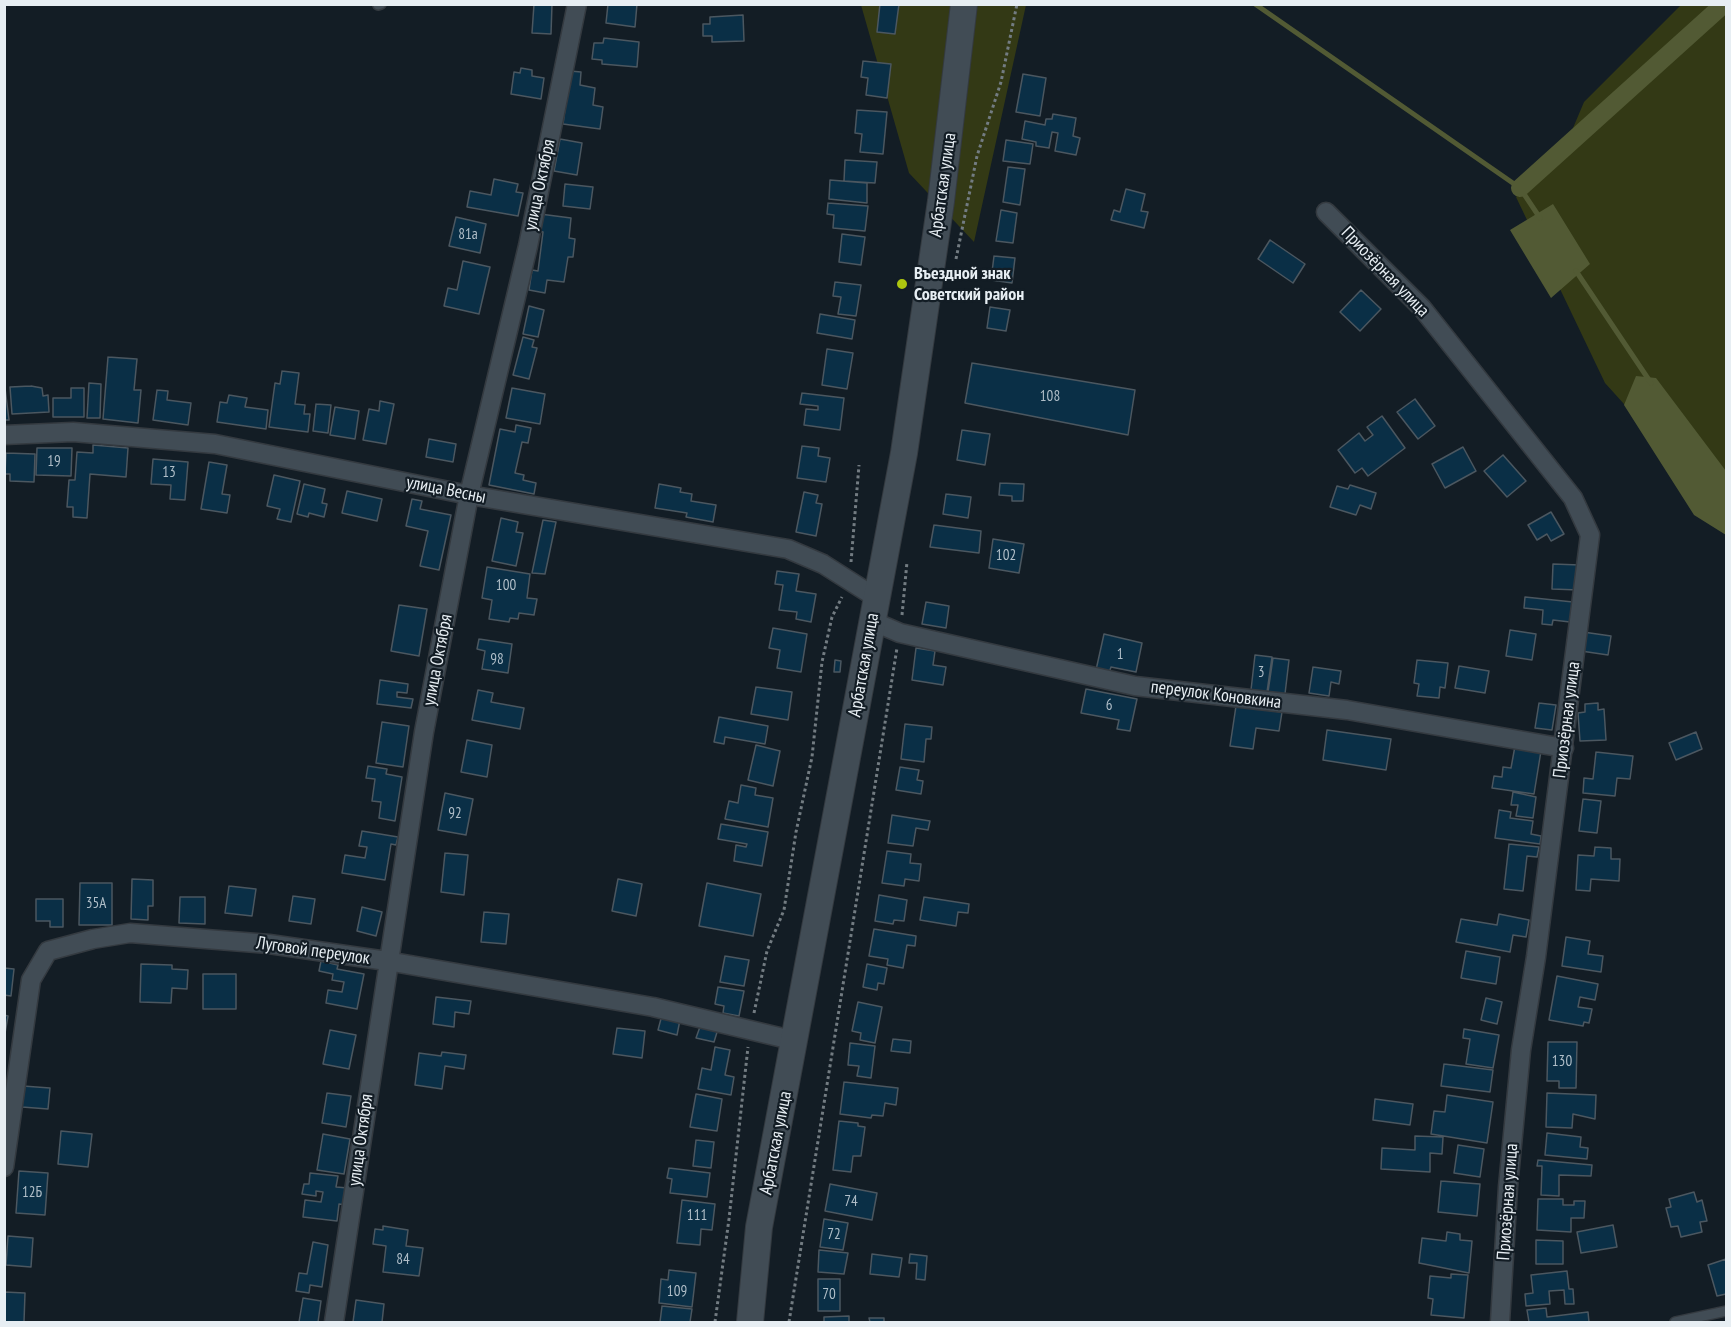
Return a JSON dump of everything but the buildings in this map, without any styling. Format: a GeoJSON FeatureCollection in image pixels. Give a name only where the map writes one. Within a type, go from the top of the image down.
{"type":"FeatureCollection","features":[{"type":"Feature","properties":{"kind":"main road","name":"Арбатская улица"},"geometry":{"type":"LineString","coordinates":[[750,1323],[759,1227],[796,1041],[908,430],[943,190],[964,4]]}},
{"type":"Feature","properties":{"kind":"street","name":"улица Октября"},"geometry":{"type":"LineString","coordinates":[[334,1323],[387,961],[424,732],[469,495],[528,246],[578,4]]}},
{"type":"Feature","properties":{"kind":"street","name":"Приозёрная улица"},"geometry":{"type":"LineString","coordinates":[[1326,212],[1422,308],[1573,498],[1590,535],[1536,957],[1521,1050],[1508,1187],[1500,1323]]}},
{"type":"Feature","properties":{"kind":"street","name":"улица Весны"},"geometry":{"type":"LineString","coordinates":[[4,435],[73,432],[215,444],[469,495],[788,549],[823,564],[851,580],[874,609]]}},
{"type":"Feature","properties":{"kind":"street","name":"переулок Коновкина"},"geometry":{"type":"LineString","coordinates":[[874,609],[900,633],[1135,686],[1347,710],[1564,748]]}},
{"type":"Feature","properties":{"kind":"street","name":"Луговой переулок"},"geometry":{"type":"LineString","coordinates":[[4,1167],[31,980],[48,951],[93,939],[130,933],[270,944],[387,961],[653,1007],[750,1032],[796,1041]]}},
{"type":"Feature","properties":{"kind":"lane"},"geometry":{"type":"LineString","coordinates":[[1676,1323],[1726,1311]]}},
{"type":"Feature","properties":{"kind":"path"},"geometry":{"type":"LineString","coordinates":[[954,265],[977,156],[1001,82],[1017,4]]}},
{"type":"Feature","properties":{"kind":"path"},"geometry":{"type":"LineString","coordinates":[[715,1323],[750,1032],[767,951],[784,910],[796,832],[812,757],[822,662],[832,617],[851,580],[851,536],[859,465]]}},
{"type":"Feature","properties":{"kind":"path"},"geometry":{"type":"LineString","coordinates":[[789,1323],[900,633],[908,552]]}},
{"type":"Feature","properties":{"kind":"shaded area"},"geometry":{"type":"Polygon","coordinates":[[[861,5],[1026,5],[974,242],[909,173],[861,5]]]}},
{"type":"Feature","properties":{"kind":"shaded area"},"geometry":{"type":"Polygon","coordinates":[[[1681,5],[1726,5],[1726,517],[1605,383],[1516,197],[1583,133],[1573,128],[1584,102],[1681,5]]]}},
{"type":"Feature","properties":{"kind":"shaded area"},"geometry":{"type":"Polygon","coordinates":[[[1553,204],[1590,264],[1551,298],[1510,230],[1553,204]]]}},
{"type":"Feature","properties":{"kind":"shaded area"},"geometry":{"type":"Polygon","coordinates":[[[1636,376],[1656,378],[1726,471],[1726,535],[1694,515],[1624,405],[1636,376]]]}},
{"type":"Feature","properties":{"kind":"waterway"},"geometry":{"type":"LineString","coordinates":[[1255,4],[1520,188],[1540,218]]}},
{"type":"Feature","properties":{"kind":"waterway"},"geometry":{"type":"LineString","coordinates":[[1520,188],[1724,4]]}},
{"type":"Feature","properties":{"kind":"waterway"},"geometry":{"type":"LineString","coordinates":[[1576,271],[1651,383]]}},
{"type":"Feature","properties":{"kind":"place","name":"Въездной знак Советский район"},"geometry":{"type":"Point","coordinates":[902,284]}}]}
